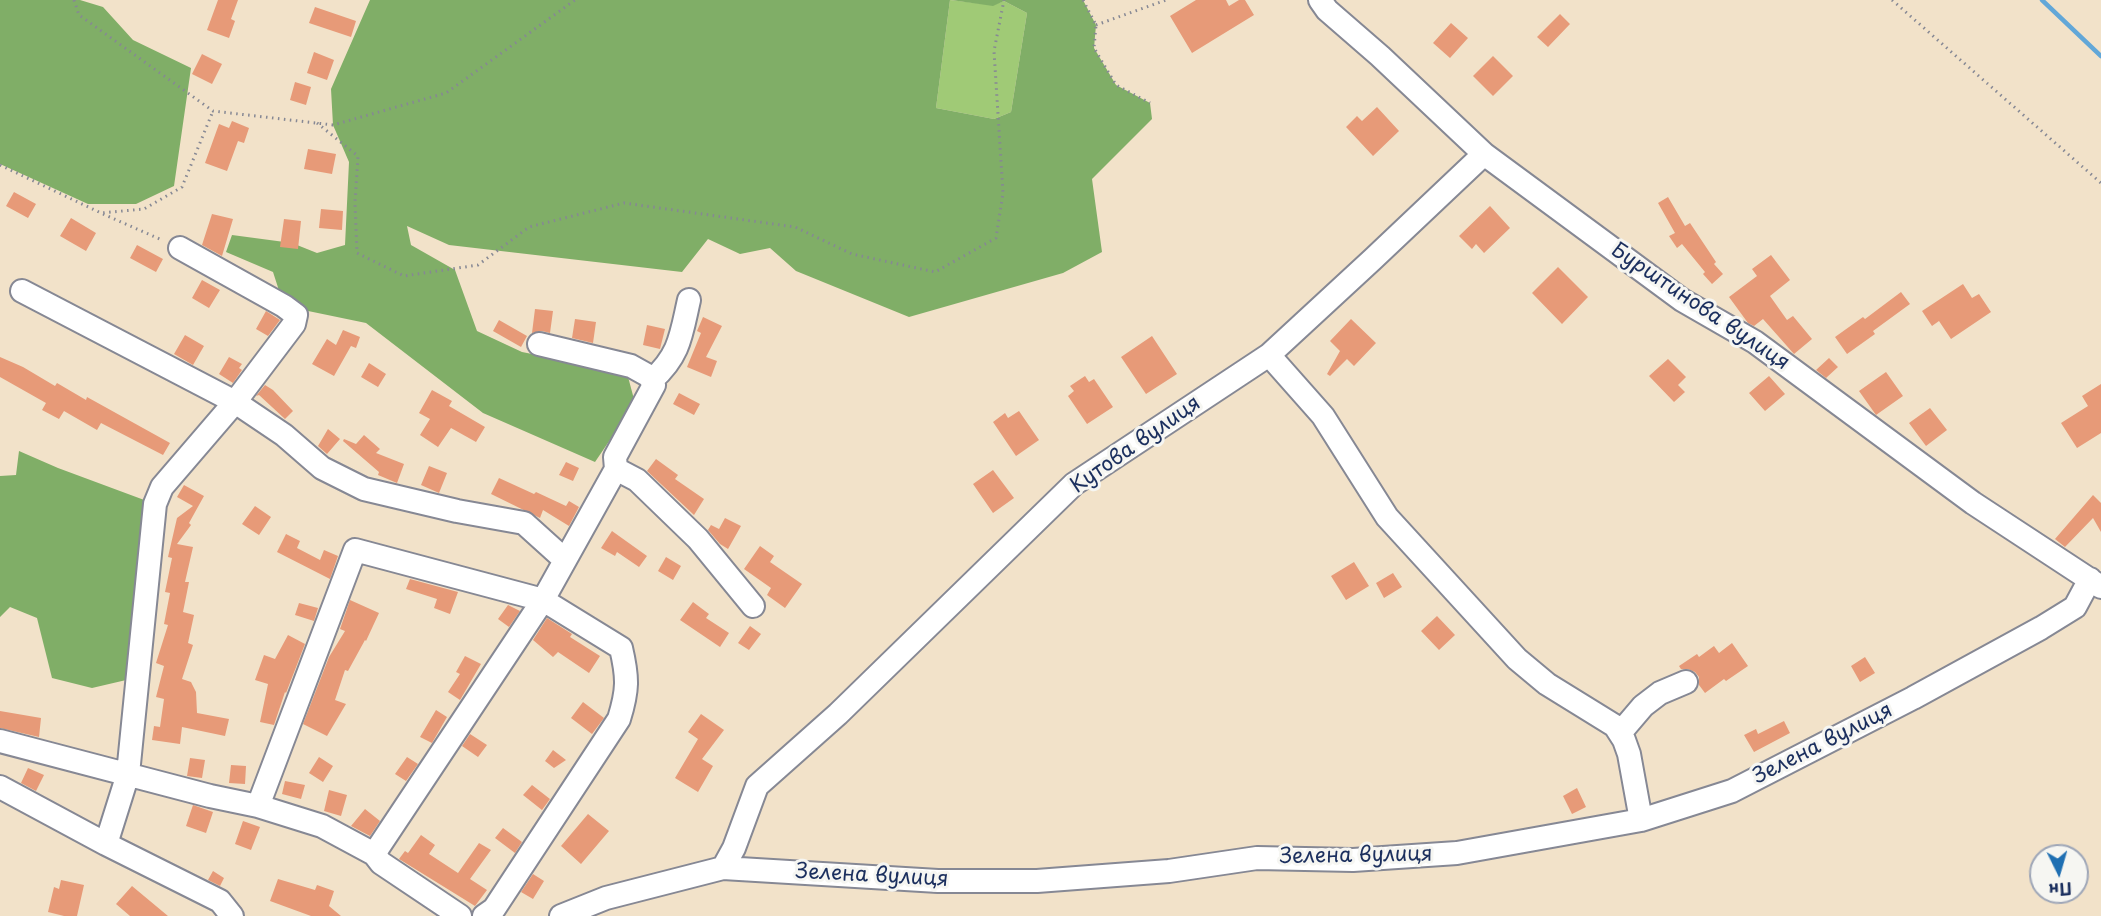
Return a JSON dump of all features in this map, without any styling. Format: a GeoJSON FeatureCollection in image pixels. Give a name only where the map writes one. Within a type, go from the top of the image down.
{"type":"FeatureCollection","features":[{"type":"Feature","properties":{"kind":"street","name":"Бурштинова вулиця"},"geometry":{"type":"LineString","coordinates":[[1320,0],[1327,10],[1380,56],[1484,154],[1682,300],[1755,342],[1973,503],[2095,583]]}},
{"type":"Feature","properties":{"kind":"street","name":"Кутова вулиця"},"geometry":{"type":"LineString","coordinates":[[723,868],[734,848],[757,786],[838,714],[1074,484],[1269,355],[1374,260],[1484,154]]}},
{"type":"Feature","properties":{"kind":"street"},"geometry":{"type":"LineString","coordinates":[[106,844],[128,774],[155,504],[162,487],[235,402],[294,324],[296,315],[180,248]]}},
{"type":"Feature","properties":{"kind":"street"},"geometry":{"type":"LineString","coordinates":[[22,291],[235,402],[284,435],[322,468],[363,489],[457,511],[524,523],[565,560]]}},
{"type":"Feature","properties":{"kind":"street"},"geometry":{"type":"LineString","coordinates":[[652,380],[666,368],[678,346],[689,300]]}},
{"type":"Feature","properties":{"kind":"street"},"geometry":{"type":"LineString","coordinates":[[374,854],[543,600],[616,469],[615,458],[654,385],[650,375],[631,366],[539,345]]}},
{"type":"Feature","properties":{"kind":"street"},"geometry":{"type":"LineString","coordinates":[[1269,355],[1323,416],[1386,518],[1510,651],[1547,684],[1616,726],[1629,754],[1641,820]]}},
{"type":"Feature","properties":{"kind":"street"},"geometry":{"type":"LineString","coordinates":[[616,469],[637,480],[691,531],[753,606]]}},
{"type":"Feature","properties":{"kind":"street"},"geometry":{"type":"LineString","coordinates":[[258,806],[355,550],[543,600],[621,648],[627,675],[626,697],[619,719],[494,909],[484,916]]}},
{"type":"Feature","properties":{"kind":"street","name":"Зелена вулиця"},"geometry":{"type":"LineString","coordinates":[[561,916],[606,898],[723,868],[938,881],[1036,881],[1169,871],[1257,858],[1353,860],[1457,853],[1641,820],[1732,791],[1913,698],[2075,608],[2095,583]]}},
{"type":"Feature","properties":{"kind":"street"},"geometry":{"type":"LineString","coordinates":[[1620,733],[1643,706],[1660,693],[1686,682]]}},
{"type":"Feature","properties":{"kind":"street"},"geometry":{"type":"LineString","coordinates":[[0,741],[210,796],[258,806],[322,826],[374,854],[381,863],[460,916]]}},
{"type":"Feature","properties":{"kind":"street"},"geometry":{"type":"LineString","coordinates":[[0,787],[106,844],[220,901],[232,916]]}},
{"type":"Feature","properties":{"kind":"path"},"geometry":{"type":"LineString","coordinates":[[74,0],[79,15],[213,111],[333,125],[446,93],[575,0]]}},
{"type":"Feature","properties":{"kind":"path"},"geometry":{"type":"LineString","coordinates":[[317,123],[358,156],[355,203],[357,253],[404,276],[478,265],[529,227],[624,203],[795,227],[852,254],[935,272],[996,238],[1003,193],[994,51],[1004,0]]}},
{"type":"Feature","properties":{"kind":"path"},"geometry":{"type":"LineString","coordinates":[[1083,0],[1095,25],[1094,48],[1116,85],[1150,103]]}},
{"type":"Feature","properties":{"kind":"path"},"geometry":{"type":"LineString","coordinates":[[1095,25],[1166,0]]}},
{"type":"Feature","properties":{"kind":"path"},"geometry":{"type":"LineString","coordinates":[[1892,0],[2101,183]]}},
{"type":"Feature","properties":{"kind":"path"},"geometry":{"type":"LineString","coordinates":[[101,213],[144,209],[182,187],[213,111]]}},
{"type":"Feature","properties":{"kind":"path"},"geometry":{"type":"LineString","coordinates":[[0,165],[180,248]]}},
{"type":"Feature","properties":{"kind":"green space"},"geometry":{"type":"Polygon","coordinates":[[[0,0],[80,0],[103,7],[133,40],[191,68],[174,186],[136,204],[88,204],[0,164],[0,0]]]}},
{"type":"Feature","properties":{"kind":"green space"},"geometry":{"type":"Polygon","coordinates":[[[370,0],[950,0],[936,108],[994,119],[1011,112],[1027,13],[1004,1],[993,6],[951,0],[1083,0],[1096,25],[1094,48],[1116,85],[1150,103],[1152,119],[1092,179],[1102,252],[1063,273],[909,317],[796,271],[770,248],[740,254],[708,239],[682,272],[449,245],[407,226],[411,245],[455,270],[477,331],[522,352],[627,373],[635,403],[595,462],[483,413],[366,323],[284,306],[273,272],[226,252],[232,235],[292,243],[317,253],[345,245],[349,162],[333,125],[331,89],[370,0]]]}},
{"type":"Feature","properties":{"kind":"green space"},"geometry":{"type":"Polygon","coordinates":[[[950,0],[993,5],[1004,1],[1027,13],[1011,112],[994,119],[936,108],[950,0]]]}},
{"type":"Feature","properties":{"kind":"green space"},"geometry":{"type":"Polygon","coordinates":[[[19,451],[155,504],[139,677],[92,688],[52,678],[37,618],[10,607],[0,617],[0,476],[16,475],[19,451]]]}},
{"type":"Feature","properties":{"kind":"building"},"geometry":{"type":"Polygon","coordinates":[[[218,0],[238,0],[231,19],[235,21],[229,38],[207,30],[218,0]]]}},
{"type":"Feature","properties":{"kind":"building"},"geometry":{"type":"Polygon","coordinates":[[[1196,0],[1226,0],[1229,6],[1239,0],[1245,0],[1254,15],[1192,53],[1170,16],[1196,0]]]}},
{"type":"Feature","properties":{"kind":"building"},"geometry":{"type":"Polygon","coordinates":[[[315,7],[356,21],[351,37],[309,23],[315,7]]]}},
{"type":"Feature","properties":{"kind":"building"},"geometry":{"type":"Polygon","coordinates":[[[1560,14],[1570,24],[1548,47],[1537,37],[1560,14]]]}},
{"type":"Feature","properties":{"kind":"building"},"geometry":{"type":"Polygon","coordinates":[[[1451,23],[1468,38],[1450,58],[1433,43],[1451,23]]]}},
{"type":"Feature","properties":{"kind":"building"},"geometry":{"type":"Polygon","coordinates":[[[314,52],[334,60],[327,80],[307,73],[314,52]]]}},
{"type":"Feature","properties":{"kind":"building"},"geometry":{"type":"Polygon","coordinates":[[[202,54],[222,64],[212,84],[192,74],[202,54]]]}},
{"type":"Feature","properties":{"kind":"building"},"geometry":{"type":"Polygon","coordinates":[[[1493,56],[1513,76],[1493,96],[1473,76],[1493,56]]]}},
{"type":"Feature","properties":{"kind":"building"},"geometry":{"type":"Polygon","coordinates":[[[295,82],[311,87],[306,105],[290,100],[295,82]]]}},
{"type":"Feature","properties":{"kind":"building"},"geometry":{"type":"Polygon","coordinates":[[[1377,107],[1399,131],[1373,156],[1346,127],[1357,116],[1362,121],[1377,107]]]}},
{"type":"Feature","properties":{"kind":"building"},"geometry":{"type":"Polygon","coordinates":[[[232,121],[249,128],[244,143],[238,141],[227,171],[205,163],[219,124],[229,128],[232,121]]]}},
{"type":"Feature","properties":{"kind":"building"},"geometry":{"type":"Polygon","coordinates":[[[308,149],[336,154],[332,174],[304,169],[308,149]]]}},
{"type":"Feature","properties":{"kind":"building"},"geometry":{"type":"Polygon","coordinates":[[[14,192],[36,204],[28,218],[6,206],[14,192]]]}},
{"type":"Feature","properties":{"kind":"building"},"geometry":{"type":"Polygon","coordinates":[[[1668,197],[1685,226],[1690,223],[1716,262],[1714,264],[1723,274],[1712,284],[1682,244],[1677,248],[1669,236],[1675,233],[1658,203],[1668,197]]]}},
{"type":"Feature","properties":{"kind":"building"},"geometry":{"type":"Polygon","coordinates":[[[1490,206],[1510,228],[1484,253],[1476,244],[1472,249],[1459,236],[1490,206]]]}},
{"type":"Feature","properties":{"kind":"building"},"geometry":{"type":"Polygon","coordinates":[[[321,209],[343,211],[342,230],[319,228],[321,209]]]}},
{"type":"Feature","properties":{"kind":"building"},"geometry":{"type":"Polygon","coordinates":[[[212,214],[233,219],[222,256],[202,245],[212,214]]]}},
{"type":"Feature","properties":{"kind":"building"},"geometry":{"type":"Polygon","coordinates":[[[71,218],[96,233],[86,251],[60,236],[71,218]]]}},
{"type":"Feature","properties":{"kind":"building"},"geometry":{"type":"Polygon","coordinates":[[[284,219],[301,221],[298,249],[280,247],[284,219]]]}},
{"type":"Feature","properties":{"kind":"building"},"geometry":{"type":"Polygon","coordinates":[[[137,245],[163,259],[156,272],[130,258],[137,245]]]}},
{"type":"Feature","properties":{"kind":"building"},"geometry":{"type":"Polygon","coordinates":[[[1771,255],[1790,280],[1770,296],[1787,320],[1793,316],[1812,339],[1794,354],[1763,319],[1754,326],[1748,323],[1729,297],[1757,276],[1752,269],[1771,255]]]}},
{"type":"Feature","properties":{"kind":"building"},"geometry":{"type":"Polygon","coordinates":[[[1558,267],[1588,297],[1562,324],[1532,293],[1558,267]]]}},
{"type":"Feature","properties":{"kind":"building"},"geometry":{"type":"Polygon","coordinates":[[[202,280],[220,290],[209,308],[192,298],[202,280]]]}},
{"type":"Feature","properties":{"kind":"building"},"geometry":{"type":"Polygon","coordinates":[[[1963,284],[1972,298],[1979,294],[1991,312],[1951,339],[1939,321],[1932,326],[1922,311],[1963,284]]]}},
{"type":"Feature","properties":{"kind":"building"},"geometry":{"type":"Polygon","coordinates":[[[1901,292],[1910,304],[1873,331],[1875,334],[1847,354],[1835,337],[1863,317],[1865,319],[1901,292]]]}},
{"type":"Feature","properties":{"kind":"building"},"geometry":{"type":"Polygon","coordinates":[[[535,309],[553,311],[550,333],[542,331],[532,333],[535,309]]]}},
{"type":"Feature","properties":{"kind":"building"},"geometry":{"type":"Polygon","coordinates":[[[266,311],[280,320],[268,336],[256,329],[266,311]]]}},
{"type":"Feature","properties":{"kind":"building"},"geometry":{"type":"Polygon","coordinates":[[[703,317],[722,326],[706,357],[717,361],[711,377],[687,367],[701,333],[697,331],[703,317]]]}},
{"type":"Feature","properties":{"kind":"building"},"geometry":{"type":"Polygon","coordinates":[[[575,319],[596,322],[593,343],[572,338],[575,319]]]}},
{"type":"Feature","properties":{"kind":"building"},"geometry":{"type":"Polygon","coordinates":[[[1351,319],[1376,343],[1354,366],[1347,359],[1330,376],[1327,374],[1340,351],[1330,341],[1351,319]]]}},
{"type":"Feature","properties":{"kind":"building"},"geometry":{"type":"Polygon","coordinates":[[[499,320],[527,336],[521,347],[493,331],[499,320]]]}},
{"type":"Feature","properties":{"kind":"building"},"geometry":{"type":"Polygon","coordinates":[[[647,325],[665,329],[660,349],[643,345],[647,325]]]}},
{"type":"Feature","properties":{"kind":"building"},"geometry":{"type":"Polygon","coordinates":[[[343,330],[360,337],[356,348],[351,346],[334,376],[312,364],[327,339],[336,345],[343,330]]]}},
{"type":"Feature","properties":{"kind":"building"},"geometry":{"type":"Polygon","coordinates":[[[185,335],[204,346],[193,365],[174,354],[185,335]]]}},
{"type":"Feature","properties":{"kind":"building"},"geometry":{"type":"Polygon","coordinates":[[[1152,336],[1177,374],[1146,394],[1121,357],[1152,336]]]}},
{"type":"Feature","properties":{"kind":"building"},"geometry":{"type":"Polygon","coordinates":[[[0,357],[23,367],[55,386],[57,383],[86,400],[87,397],[170,443],[163,455],[101,423],[97,430],[64,411],[59,419],[42,410],[46,403],[0,377],[0,357]]]}},
{"type":"Feature","properties":{"kind":"building"},"geometry":{"type":"Polygon","coordinates":[[[229,357],[242,364],[239,368],[242,370],[233,383],[219,374],[229,357]]]}},
{"type":"Feature","properties":{"kind":"building"},"geometry":{"type":"Polygon","coordinates":[[[1829,358],[1838,367],[1826,378],[1816,370],[1829,358]]]}},
{"type":"Feature","properties":{"kind":"building"},"geometry":{"type":"Polygon","coordinates":[[[1668,359],[1686,377],[1678,385],[1685,392],[1674,402],[1649,376],[1668,359]]]}},
{"type":"Feature","properties":{"kind":"building"},"geometry":{"type":"Polygon","coordinates":[[[369,363],[386,374],[378,387],[361,377],[369,363]]]}},
{"type":"Feature","properties":{"kind":"building"},"geometry":{"type":"Polygon","coordinates":[[[1886,372],[1903,396],[1876,415],[1859,391],[1886,372]]]}},
{"type":"Feature","properties":{"kind":"building"},"geometry":{"type":"Polygon","coordinates":[[[1085,376],[1089,382],[1094,379],[1113,407],[1087,424],[1068,396],[1074,391],[1070,386],[1085,376]]]}},
{"type":"Feature","properties":{"kind":"building"},"geometry":{"type":"Polygon","coordinates":[[[1769,376],[1785,394],[1765,411],[1749,393],[1769,376]]]}},
{"type":"Feature","properties":{"kind":"building"},"geometry":{"type":"Polygon","coordinates":[[[2101,384],[2101,433],[2077,448],[2061,423],[2088,406],[2082,396],[2101,384]]]}},
{"type":"Feature","properties":{"kind":"building"},"geometry":{"type":"Polygon","coordinates":[[[265,385],[293,411],[285,419],[259,395],[256,396],[265,385]]]}},
{"type":"Feature","properties":{"kind":"building"},"geometry":{"type":"Polygon","coordinates":[[[432,390],[452,401],[449,406],[485,427],[476,442],[451,428],[438,447],[420,435],[430,419],[419,413],[432,390]]]}},
{"type":"Feature","properties":{"kind":"building"},"geometry":{"type":"Polygon","coordinates":[[[679,393],[700,404],[694,415],[673,404],[679,393]]]}},
{"type":"Feature","properties":{"kind":"building"},"geometry":{"type":"Polygon","coordinates":[[[1930,408],[1947,430],[1926,446],[1909,423],[1930,408]]]}},
{"type":"Feature","properties":{"kind":"building"},"geometry":{"type":"Polygon","coordinates":[[[1019,411],[1039,440],[1016,456],[993,422],[1005,413],[1008,418],[1019,411]]]}},
{"type":"Feature","properties":{"kind":"building"},"geometry":{"type":"Polygon","coordinates":[[[328,429],[340,439],[327,454],[318,446],[328,429]]]}},
{"type":"Feature","properties":{"kind":"building"},"geometry":{"type":"Polygon","coordinates":[[[364,435],[380,449],[376,453],[404,464],[397,483],[378,475],[379,472],[343,441],[344,439],[356,444],[364,435]]]}},
{"type":"Feature","properties":{"kind":"building"},"geometry":{"type":"Polygon","coordinates":[[[656,459],[678,475],[675,479],[704,499],[694,515],[647,471],[656,459]]]}},
{"type":"Feature","properties":{"kind":"building"},"geometry":{"type":"Polygon","coordinates":[[[566,462],[579,468],[573,481],[559,475],[566,462]]]}},
{"type":"Feature","properties":{"kind":"building"},"geometry":{"type":"Polygon","coordinates":[[[429,466],[447,473],[439,493],[421,485],[429,466]]]}},
{"type":"Feature","properties":{"kind":"building"},"geometry":{"type":"Polygon","coordinates":[[[993,470],[1014,498],[993,513],[973,484],[993,470]]]}},
{"type":"Feature","properties":{"kind":"building"},"geometry":{"type":"Polygon","coordinates":[[[499,478],[566,506],[569,501],[579,507],[569,526],[543,510],[540,518],[491,494],[499,478]]]}},
{"type":"Feature","properties":{"kind":"building"},"geometry":{"type":"Polygon","coordinates":[[[184,485],[204,496],[189,523],[191,525],[177,544],[193,547],[185,582],[189,582],[183,612],[194,615],[188,643],[193,645],[182,679],[191,682],[196,692],[197,713],[229,719],[225,736],[182,727],[180,744],[152,740],[154,726],[160,727],[164,699],[156,697],[164,666],[156,663],[168,625],[164,624],[170,593],[165,592],[172,558],[168,557],[177,518],[193,506],[177,497],[184,485]]]}},
{"type":"Feature","properties":{"kind":"building"},"geometry":{"type":"Polygon","coordinates":[[[2093,495],[2101,503],[2101,532],[2093,518],[2065,547],[2055,539],[2093,495]]]}},
{"type":"Feature","properties":{"kind":"building"},"geometry":{"type":"Polygon","coordinates":[[[255,506],[271,517],[259,535],[242,524],[255,506]]]}},
{"type":"Feature","properties":{"kind":"building"},"geometry":{"type":"Polygon","coordinates":[[[725,518],[741,526],[728,549],[720,544],[708,530],[711,525],[719,529],[725,518]]]}},
{"type":"Feature","properties":{"kind":"building"},"geometry":{"type":"Polygon","coordinates":[[[612,531],[647,556],[639,567],[617,552],[615,556],[601,548],[612,531]]]}},
{"type":"Feature","properties":{"kind":"building"},"geometry":{"type":"Polygon","coordinates":[[[286,534],[300,541],[297,548],[320,560],[324,550],[338,556],[330,579],[277,552],[286,534]]]}},
{"type":"Feature","properties":{"kind":"building"},"geometry":{"type":"Polygon","coordinates":[[[760,546],[774,556],[770,562],[802,584],[785,608],[767,595],[771,588],[744,569],[760,546]]]}},
{"type":"Feature","properties":{"kind":"building"},"geometry":{"type":"Polygon","coordinates":[[[666,557],[681,566],[673,580],[658,571],[666,557]]]}},
{"type":"Feature","properties":{"kind":"building"},"geometry":{"type":"Polygon","coordinates":[[[1354,562],[1369,586],[1346,600],[1331,576],[1354,562]]]}},
{"type":"Feature","properties":{"kind":"building"},"geometry":{"type":"Polygon","coordinates":[[[1393,573],[1402,587],[1384,598],[1376,583],[1393,573]]]}},
{"type":"Feature","properties":{"kind":"building"},"geometry":{"type":"Polygon","coordinates":[[[410,579],[458,592],[450,614],[434,608],[437,599],[406,589],[410,579]]]}},
{"type":"Feature","properties":{"kind":"building"},"geometry":{"type":"Polygon","coordinates":[[[350,600],[379,613],[366,641],[348,671],[345,670],[335,700],[346,704],[327,736],[303,724],[329,657],[345,631],[340,629],[350,600]]]}},
{"type":"Feature","properties":{"kind":"building"},"geometry":{"type":"Polygon","coordinates":[[[693,602],[709,614],[706,618],[729,633],[720,647],[680,620],[693,602]]]}},
{"type":"Feature","properties":{"kind":"building"},"geometry":{"type":"Polygon","coordinates":[[[299,603],[318,608],[314,621],[295,615],[299,603]]]}},
{"type":"Feature","properties":{"kind":"building"},"geometry":{"type":"Polygon","coordinates":[[[508,605],[520,611],[509,627],[498,619],[508,605]]]}},
{"type":"Feature","properties":{"kind":"building"},"geometry":{"type":"Polygon","coordinates":[[[1437,616],[1455,635],[1439,650],[1421,631],[1437,616]]]}},
{"type":"Feature","properties":{"kind":"building"},"geometry":{"type":"Polygon","coordinates":[[[547,618],[572,634],[570,637],[600,656],[589,673],[558,652],[553,657],[533,640],[547,618]]]}},
{"type":"Feature","properties":{"kind":"building"},"geometry":{"type":"Polygon","coordinates":[[[750,626],[761,634],[749,650],[738,643],[750,626]]]}},
{"type":"Feature","properties":{"kind":"building"},"geometry":{"type":"Polygon","coordinates":[[[288,635],[305,644],[274,725],[260,722],[268,684],[255,680],[264,655],[275,659],[288,635]]]}},
{"type":"Feature","properties":{"kind":"building"},"geometry":{"type":"Polygon","coordinates":[[[1732,643],[1748,666],[1705,693],[1699,685],[1699,677],[1695,672],[1681,669],[1679,666],[1697,654],[1699,657],[1714,646],[1719,653],[1732,643]]]}},
{"type":"Feature","properties":{"kind":"building"},"geometry":{"type":"Polygon","coordinates":[[[465,656],[481,664],[460,700],[448,692],[460,674],[456,672],[465,656]]]}},
{"type":"Feature","properties":{"kind":"building"},"geometry":{"type":"Polygon","coordinates":[[[1865,657],[1875,673],[1860,682],[1851,666],[1865,657]]]}},
{"type":"Feature","properties":{"kind":"building"},"geometry":{"type":"Polygon","coordinates":[[[583,702],[604,718],[592,734],[571,718],[583,702]]]}},
{"type":"Feature","properties":{"kind":"building"},"geometry":{"type":"Polygon","coordinates":[[[436,710],[447,717],[432,743],[420,737],[436,710]]]}},
{"type":"Feature","properties":{"kind":"building"},"geometry":{"type":"Polygon","coordinates":[[[0,711],[41,718],[39,737],[0,728],[0,711]]]}},
{"type":"Feature","properties":{"kind":"building"},"geometry":{"type":"Polygon","coordinates":[[[701,714],[724,730],[702,759],[713,766],[698,792],[675,778],[698,739],[688,732],[701,714]]]}},
{"type":"Feature","properties":{"kind":"building"},"geometry":{"type":"Polygon","coordinates":[[[1784,721],[1790,733],[1754,752],[1744,735],[1756,729],[1758,734],[1784,721]]]}},
{"type":"Feature","properties":{"kind":"building"},"geometry":{"type":"Polygon","coordinates":[[[470,734],[487,745],[478,757],[462,746],[470,734]]]}},
{"type":"Feature","properties":{"kind":"building"},"geometry":{"type":"Polygon","coordinates":[[[553,750],[566,760],[554,768],[545,761],[553,750]]]}},
{"type":"Feature","properties":{"kind":"building"},"geometry":{"type":"Polygon","coordinates":[[[319,757],[333,766],[323,782],[309,773],[319,757]]]}},
{"type":"Feature","properties":{"kind":"building"},"geometry":{"type":"Polygon","coordinates":[[[407,757],[418,764],[406,781],[395,774],[407,757]]]}},
{"type":"Feature","properties":{"kind":"building"},"geometry":{"type":"Polygon","coordinates":[[[190,758],[205,760],[202,778],[187,776],[190,758]]]}},
{"type":"Feature","properties":{"kind":"building"},"geometry":{"type":"Polygon","coordinates":[[[231,765],[246,766],[245,784],[229,783],[231,765]]]}},
{"type":"Feature","properties":{"kind":"building"},"geometry":{"type":"Polygon","coordinates":[[[28,768],[44,775],[36,791],[21,783],[28,768]]]}},
{"type":"Feature","properties":{"kind":"building"},"geometry":{"type":"Polygon","coordinates":[[[285,781],[305,785],[301,799],[282,794],[285,781]]]}},
{"type":"Feature","properties":{"kind":"building"},"geometry":{"type":"Polygon","coordinates":[[[532,785],[550,799],[542,810],[523,795],[532,785]]]}},
{"type":"Feature","properties":{"kind":"building"},"geometry":{"type":"Polygon","coordinates":[[[1577,788],[1586,807],[1572,814],[1563,796],[1577,788]]]}},
{"type":"Feature","properties":{"kind":"building"},"geometry":{"type":"Polygon","coordinates":[[[329,790],[347,795],[341,816],[324,811],[329,790]]]}},
{"type":"Feature","properties":{"kind":"building"},"geometry":{"type":"Polygon","coordinates":[[[193,805],[213,812],[206,833],[186,826],[193,805]]]}},
{"type":"Feature","properties":{"kind":"building"},"geometry":{"type":"Polygon","coordinates":[[[365,809],[380,821],[370,836],[351,826],[365,809]]]}},
{"type":"Feature","properties":{"kind":"building"},"geometry":{"type":"Polygon","coordinates":[[[588,814],[609,831],[581,864],[561,846],[588,814]]]}},
{"type":"Feature","properties":{"kind":"building"},"geometry":{"type":"Polygon","coordinates":[[[243,821],[260,827],[251,850],[235,844],[243,821]]]}},
{"type":"Feature","properties":{"kind":"building"},"geometry":{"type":"Polygon","coordinates":[[[503,828],[522,842],[515,853],[495,838],[503,828]]]}},
{"type":"Feature","properties":{"kind":"building"},"geometry":{"type":"Polygon","coordinates":[[[421,835],[435,845],[429,854],[458,873],[479,843],[491,850],[470,879],[487,890],[475,906],[399,859],[405,851],[408,853],[421,835]]]}},
{"type":"Feature","properties":{"kind":"building"},"geometry":{"type":"Polygon","coordinates":[[[213,871],[224,878],[220,886],[208,880],[213,871]]]}},
{"type":"Feature","properties":{"kind":"building"},"geometry":{"type":"Polygon","coordinates":[[[533,874],[544,881],[533,899],[521,892],[533,874]]]}},
{"type":"Feature","properties":{"kind":"building"},"geometry":{"type":"Polygon","coordinates":[[[278,879],[315,890],[317,885],[334,891],[329,906],[341,916],[311,916],[270,901],[278,879]]]}},
{"type":"Feature","properties":{"kind":"building"},"geometry":{"type":"Polygon","coordinates":[[[61,880],[84,885],[77,916],[48,912],[54,887],[59,889],[61,880]]]}},
{"type":"Feature","properties":{"kind":"building"},"geometry":{"type":"Polygon","coordinates":[[[132,886],[168,916],[130,916],[116,904],[132,886]]]}},
{"type":"Feature","properties":{"kind":"waterway"},"geometry":{"type":"LineString","coordinates":[[2042,0],[2101,56]]}}]}
